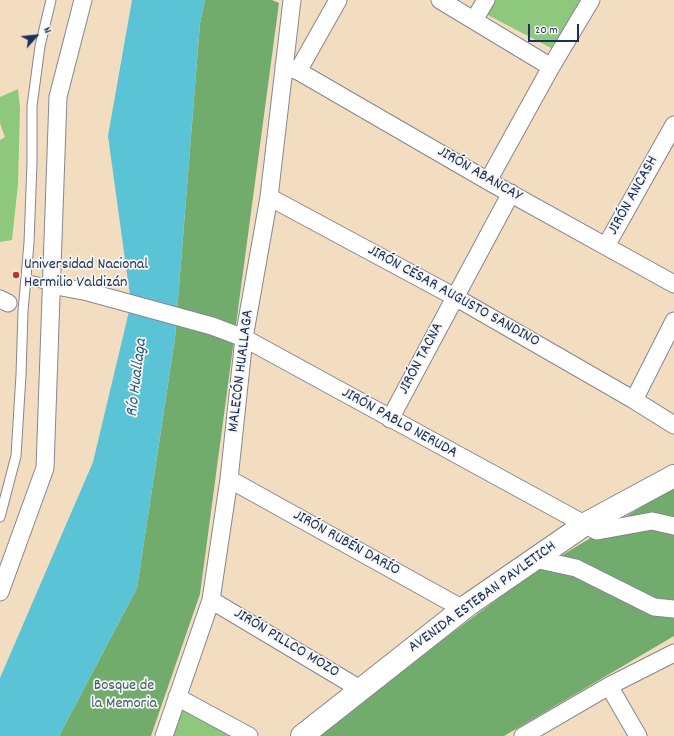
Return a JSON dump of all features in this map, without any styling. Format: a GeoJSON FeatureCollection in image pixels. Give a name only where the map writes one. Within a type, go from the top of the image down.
{"type":"FeatureCollection","features":[{"type":"Feature","properties":{"kind":"main road","name":"AVENIDA ESTEBAN PAVLETICH"},"geometry":{"type":"LineString","coordinates":[[302,736],[463,609],[584,524],[674,476]]}},
{"type":"Feature","properties":{"kind":"street"},"geometry":{"type":"LineString","coordinates":[[0,592],[45,468],[58,97],[83,0]]}},
{"type":"Feature","properties":{"kind":"street","name":"MALECÓN HUALLAGA"},"geometry":{"type":"LineString","coordinates":[[164,736],[212,600],[229,479],[244,338],[291,68],[292,0]]}},
{"type":"Feature","properties":{"kind":"street"},"geometry":{"type":"LineString","coordinates":[[291,68],[338,0]]}},
{"type":"Feature","properties":{"kind":"street"},"geometry":{"type":"LineString","coordinates":[[440,0],[551,67]]}},
{"type":"Feature","properties":{"kind":"street"},"geometry":{"type":"LineString","coordinates":[[474,20],[486,0]]}},
{"type":"Feature","properties":{"kind":"street"},"geometry":{"type":"LineString","coordinates":[[488,181],[551,67],[591,0]]}},
{"type":"Feature","properties":{"kind":"street","name":"JIRÓN ABANCAY"},"geometry":{"type":"LineString","coordinates":[[291,68],[488,181],[674,284]]}},
{"type":"Feature","properties":{"kind":"street","name":"JIRÓN ANCASH"},"geometry":{"type":"LineString","coordinates":[[606,246],[674,125]]}},
{"type":"Feature","properties":{"kind":"street","name":"JIRÓN TACNA"},"geometry":{"type":"LineString","coordinates":[[390,419],[511,193]]}},
{"type":"Feature","properties":{"kind":"street","name":"JIRÓN CÉSAR AUGUSTO SANDINO"},"geometry":{"type":"LineString","coordinates":[[269,197],[455,297],[634,400],[674,425]]}},
{"type":"Feature","properties":{"kind":"street","name":"JIRÓN PABLO NERUDA"},"geometry":{"type":"LineString","coordinates":[[51,285],[88,292],[212,326],[244,338],[597,531],[652,521],[674,526]]}},
{"type":"Feature","properties":{"kind":"street"},"geometry":{"type":"LineString","coordinates":[[634,400],[674,320]]}},
{"type":"Feature","properties":{"kind":"street","name":"JIRÓN RUBÉN DARÍO"},"geometry":{"type":"LineString","coordinates":[[229,479],[463,609]]}},
{"type":"Feature","properties":{"kind":"street"},"geometry":{"type":"LineString","coordinates":[[535,559],[576,568],[654,607],[674,608]]}},
{"type":"Feature","properties":{"kind":"street","name":"JIRÓN PILLCO MOZO"},"geometry":{"type":"LineString","coordinates":[[212,600],[360,689]]}},
{"type":"Feature","properties":{"kind":"street"},"geometry":{"type":"LineString","coordinates":[[523,736],[609,686],[674,653]]}},
{"type":"Feature","properties":{"kind":"street"},"geometry":{"type":"LineString","coordinates":[[609,686],[638,736]]}},
{"type":"Feature","properties":{"kind":"street"},"geometry":{"type":"LineString","coordinates":[[177,697],[249,736]]}},
{"type":"Feature","properties":{"kind":"lane"},"geometry":{"type":"LineString","coordinates":[[0,517],[16,456],[21,375],[22,311],[29,243],[32,162],[32,106],[40,46],[51,0]]}},
{"type":"Feature","properties":{"kind":"lane"},"geometry":{"type":"LineString","coordinates":[[32,281],[51,285]]}},
{"type":"Feature","properties":{"kind":"green space","name":"Bosque de la Memoria"},"geometry":{"type":"Polygon","coordinates":[[[205,0],[272,0],[279,3],[200,594],[151,736],[59,736],[137,588],[175,338],[200,23],[205,0]]]}},
{"type":"Feature","properties":{"kind":"green space"},"geometry":{"type":"Polygon","coordinates":[[[492,0],[581,0],[553,49],[484,13],[492,0]]]}},
{"type":"Feature","properties":{"kind":"green space"},"geometry":{"type":"Polygon","coordinates":[[[18,89],[20,108],[18,184],[12,240],[0,242],[0,140],[5,137],[0,123],[0,97],[18,89]]]}},
{"type":"Feature","properties":{"kind":"green space"},"geometry":{"type":"Polygon","coordinates":[[[674,487],[674,636],[504,736],[319,736],[384,683],[533,573],[674,487]]]}},
{"type":"Feature","properties":{"kind":"green space"},"geometry":{"type":"Polygon","coordinates":[[[181,705],[236,736],[170,736],[181,705]]]}},
{"type":"Feature","properties":{"kind":"water","name":"Río Huallaga"},"geometry":{"type":"Polygon","coordinates":[[[132,0],[205,0],[200,23],[175,338],[137,588],[59,736],[0,736],[0,678],[93,462],[131,303],[108,136],[132,0]]]}},
{"type":"Feature","properties":{"kind":"place","name":"Universidad Nacional Hermilio Valdizán"},"geometry":{"type":"Point","coordinates":[16,275]}}]}
